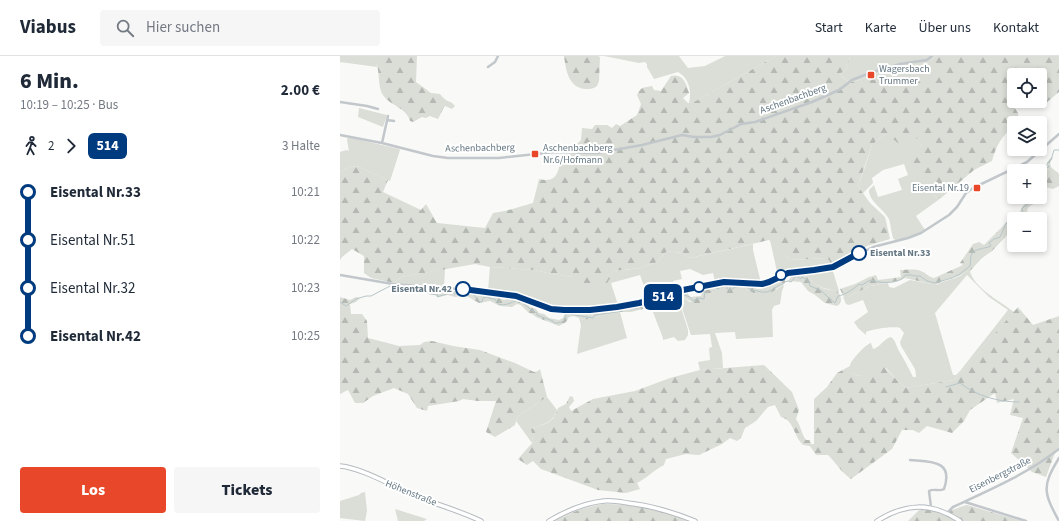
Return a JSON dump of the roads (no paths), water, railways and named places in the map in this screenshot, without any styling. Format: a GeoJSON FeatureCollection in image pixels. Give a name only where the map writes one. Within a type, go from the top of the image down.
{"type":"FeatureCollection","features":[{"type":"Feature","properties":{"kind":"street"},"geometry":{"type":"LineString","coordinates":[[488,67],[495,62],[498,56]]}},
{"type":"Feature","properties":{"kind":"street","name":"Aschenbachberg"},"geometry":{"type":"LineString","coordinates":[[340,135],[382,143],[433,156],[458,158],[499,158],[549,152],[597,153],[642,145],[682,135],[711,137],[741,124],[755,122],[812,102],[839,90],[854,79],[870,73],[900,64],[927,60],[932,56]]}},
{"type":"Feature","properties":{"kind":"street"},"geometry":{"type":"LineString","coordinates":[[340,102],[378,109]]}},
{"type":"Feature","properties":{"kind":"street"},"geometry":{"type":"LineString","coordinates":[[382,143],[388,116]]}},
{"type":"Feature","properties":{"kind":"street"},"geometry":{"type":"LineString","coordinates":[[387,120],[394,121]]}},
{"type":"Feature","properties":{"kind":"street"},"geometry":{"type":"LineString","coordinates":[[340,276],[393,284],[485,291],[516,296],[538,305],[564,310],[590,310],[617,307],[668,296],[683,290],[724,282],[765,284],[788,273],[833,267],[872,246],[908,238],[921,233],[949,215],[957,207],[966,193],[1025,163],[1059,134]]}},
{"type":"Feature","properties":{"kind":"street","name":"Eisenbergstraße"},"geometry":{"type":"LineString","coordinates":[[947,512],[953,507],[1021,475],[1059,449]]}},
{"type":"Feature","properties":{"kind":"street"},"geometry":{"type":"LineString","coordinates":[[1059,458],[1048,477],[1046,490],[1050,505],[1059,520]]}},
{"type":"Feature","properties":{"kind":"street"},"geometry":{"type":"LineString","coordinates":[[910,460],[937,462],[947,474],[948,480],[944,489],[941,491],[930,491],[930,507]]}},
{"type":"Feature","properties":{"kind":"street","name":"Höhenstraße"},"geometry":{"type":"LineString","coordinates":[[340,466],[356,470],[418,497],[481,521]]}},
{"type":"Feature","properties":{"kind":"street"},"geometry":{"type":"LineString","coordinates":[[549,521],[589,504],[605,501],[618,501],[656,508],[679,514],[695,521]]}},
{"type":"Feature","properties":{"kind":"street"},"geometry":{"type":"LineString","coordinates":[[965,502],[1026,521]]}},
{"type":"Feature","properties":{"kind":"street"},"geometry":{"type":"LineString","coordinates":[[877,521],[897,510],[930,507],[947,512],[960,521]]}},
{"type":"Feature","properties":{"kind":"waterway"},"geometry":{"type":"LineString","coordinates":[[1047,168],[1049,167],[1047,163],[1051,160],[1054,150],[1059,150]]}},
{"type":"Feature","properties":{"kind":"waterway"},"geometry":{"type":"LineString","coordinates":[[1023,212],[1022,208],[1028,204]]}},
{"type":"Feature","properties":{"kind":"waterway"},"geometry":{"type":"LineString","coordinates":[[340,302],[346,306],[356,299],[371,296],[390,286],[402,290],[405,288],[405,290],[411,288],[413,291],[417,289],[419,293],[421,291],[438,295],[437,297],[453,292],[454,294],[473,294],[480,302],[482,302],[483,298],[487,297],[495,299],[498,304],[501,305],[518,300],[537,313],[537,315],[557,323],[564,320],[566,314],[593,318],[595,315],[618,312],[631,307],[633,309],[657,304],[665,300],[672,300],[684,295],[690,297],[693,301],[698,298],[704,299],[705,291],[711,286],[719,289],[719,286],[722,287],[725,285],[727,286],[727,289],[731,290],[735,287],[746,286],[751,290],[767,292],[783,284],[784,282],[791,282],[796,276],[801,279],[802,277],[809,281],[810,286],[820,290],[835,303],[838,296],[849,292],[859,284],[862,285],[870,280],[882,282],[898,281],[909,275],[920,276],[927,281],[935,283],[952,278],[970,266],[971,256],[974,251],[991,246],[989,243],[1000,237],[1007,223]]}},
{"type":"Feature","properties":{"kind":"waterway"},"geometry":{"type":"LineString","coordinates":[[946,387],[960,383],[981,395],[1003,401],[1019,402]]}},
{"type":"Feature","properties":{"kind":"place","name":"Wagersbach Trummer"},"geometry":{"type":"Point","coordinates":[871,75]}},
{"type":"Feature","properties":{"kind":"place","name":"Aschenbachberg Nr.6/Hofmann"},"geometry":{"type":"Point","coordinates":[535,154]}},
{"type":"Feature","properties":{"kind":"place","name":"Eisental Nr.19"},"geometry":{"type":"Point","coordinates":[977,188]}},
{"type":"Feature","properties":{"kind":"place","name":"Eisental Nr.33"},"geometry":{"type":"Point","coordinates":[859,253]}},
{"type":"Feature","properties":{"kind":"place","name":"Eisental Nr.42"},"geometry":{"type":"Point","coordinates":[463,289]}}]}
